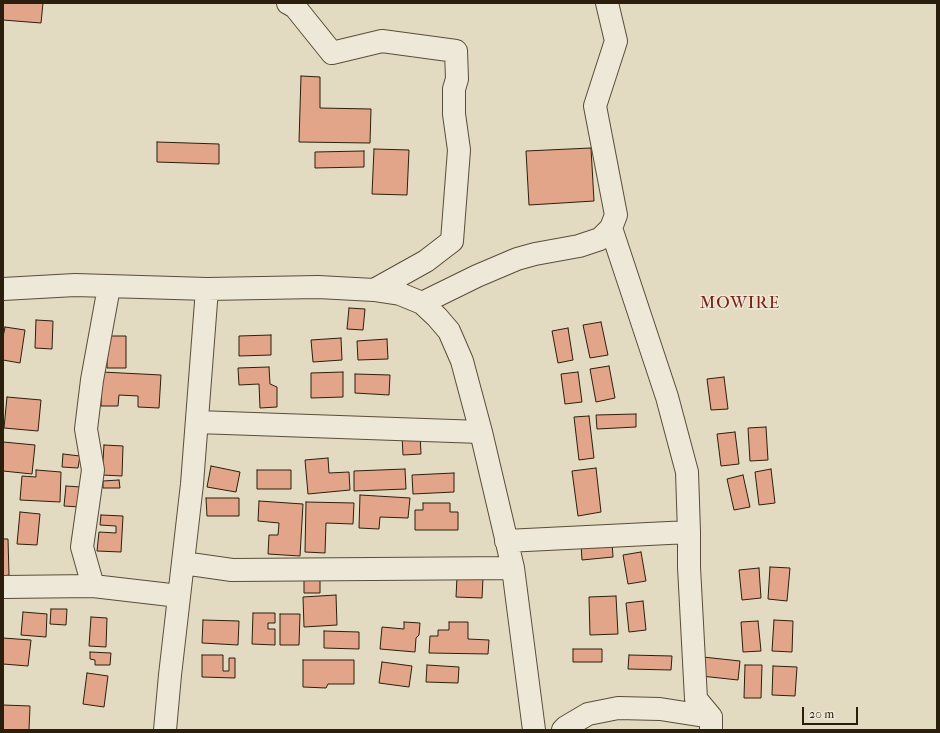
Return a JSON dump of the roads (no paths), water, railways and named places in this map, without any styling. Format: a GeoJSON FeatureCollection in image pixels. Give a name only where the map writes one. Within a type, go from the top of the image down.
{"type":"FeatureCollection","features":[{"type":"Feature","properties":{"kind":"street"},"geometry":{"type":"LineString","coordinates":[[288,3],[295,7],[332,53],[382,41],[456,51],[457,79],[454,89],[454,114],[459,150],[452,241],[426,261],[374,290]]}},
{"type":"Feature","properties":{"kind":"street"},"geometry":{"type":"LineString","coordinates":[[422,303],[477,276],[517,259],[579,246],[600,239],[611,228],[616,215],[595,106],[616,41],[607,3]]}},
{"type":"Feature","properties":{"kind":"street"},"geometry":{"type":"LineString","coordinates":[[611,228],[667,397],[687,472],[689,567],[696,700],[711,723]]}},
{"type":"Feature","properties":{"kind":"street"},"geometry":{"type":"LineString","coordinates":[[3,289],[75,286],[207,289],[318,287],[374,290],[400,294],[422,303],[449,331],[462,360],[481,432],[513,568],[534,730]]}},
{"type":"Feature","properties":{"kind":"street"},"geometry":{"type":"LineString","coordinates":[[92,586],[82,547],[93,470],[86,429],[92,380],[109,287]]}},
{"type":"Feature","properties":{"kind":"street"},"geometry":{"type":"LineString","coordinates":[[165,730],[192,484],[207,289]]}},
{"type":"Feature","properties":{"kind":"street"},"geometry":{"type":"LineString","coordinates":[[197,422],[481,432]]}},
{"type":"Feature","properties":{"kind":"street"},"geometry":{"type":"LineString","coordinates":[[506,541],[689,532]]}},
{"type":"Feature","properties":{"kind":"street"},"geometry":{"type":"LineString","coordinates":[[183,563],[232,570],[513,568]]}},
{"type":"Feature","properties":{"kind":"street"},"geometry":{"type":"LineString","coordinates":[[3,587],[92,586],[179,596]]}},
{"type":"Feature","properties":{"kind":"street"},"geometry":{"type":"LineString","coordinates":[[563,730],[588,714],[618,708],[660,709],[711,723]]}},
{"type":"Feature","properties":{"kind":"district","name":"MOWIRE"},"geometry":{"type":"Point","coordinates":[740,304]}}]}
